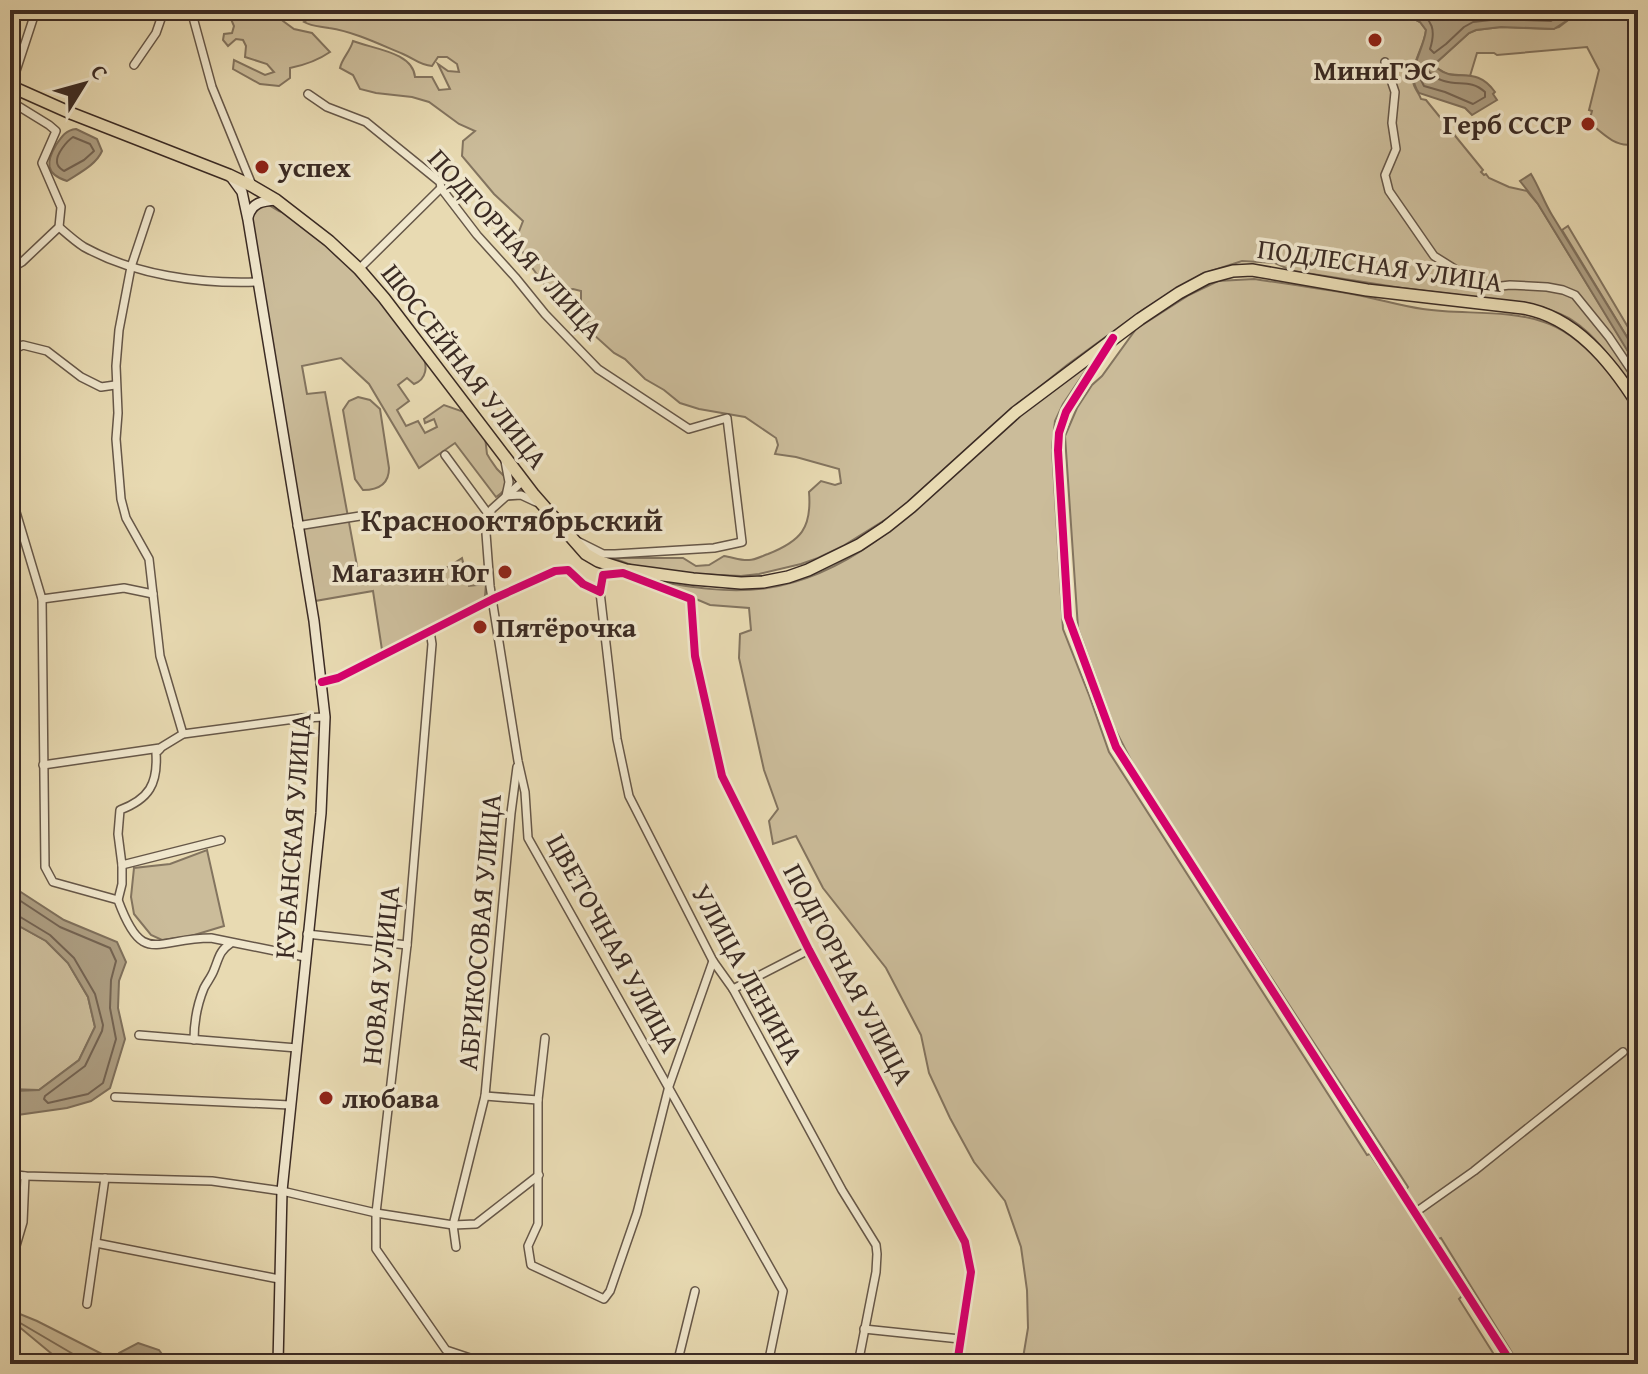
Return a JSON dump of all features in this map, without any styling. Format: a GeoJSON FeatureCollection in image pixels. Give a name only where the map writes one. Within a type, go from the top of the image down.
{"type":"FeatureCollection","features":[{"type":"Feature","properties":{"kind":"main road","name":"ШОССЕЙНАЯ УЛИЦА"},"geometry":{"type":"LineString","coordinates":[[10,86],[252,186],[276,200],[329,241],[359,269],[413,335],[547,511],[586,554],[626,570],[741,583],[788,577],[808,570],[859,545],[886,527],[1004,422],[1060,379]]}},
{"type":"Feature","properties":{"kind":"main road"},"geometry":{"type":"LineString","coordinates":[[229,175],[242,192],[248,220]]}},
{"type":"Feature","properties":{"kind":"main road"},"geometry":{"type":"LineString","coordinates":[[248,220],[252,186]]}},
{"type":"Feature","properties":{"kind":"main road"},"geometry":{"type":"LineString","coordinates":[[248,220],[258,203],[276,200]]}},
{"type":"Feature","properties":{"kind":"main road","name":"КУБАНСКАЯ УЛИЦА"},"geometry":{"type":"LineString","coordinates":[[248,220],[314,621],[325,717],[321,813],[282,1191],[278,1364]]}},
{"type":"Feature","properties":{"kind":"main road","name":"ПОДЛЕСНАЯ УЛИЦА"},"geometry":{"type":"LineString","coordinates":[[1060,379],[1113,338],[1196,283],[1215,275],[1252,270],[1367,290],[1523,308],[1548,314],[1590,343],[1638,405]]}},
{"type":"Feature","properties":{"kind":"street"},"geometry":{"type":"LineString","coordinates":[[13,70],[36,10]]}},
{"type":"Feature","properties":{"kind":"street"},"geometry":{"type":"LineString","coordinates":[[134,65],[156,33],[164,10]]}},
{"type":"Feature","properties":{"kind":"street"},"geometry":{"type":"LineString","coordinates":[[191,10],[212,87],[252,186]]}},
{"type":"Feature","properties":{"kind":"street"},"geometry":{"type":"LineString","coordinates":[[1385,62],[1395,92],[1392,123],[1396,149],[1385,175],[1389,191],[1434,256],[1474,281],[1493,287],[1547,287],[1575,295],[1638,380]]}},
{"type":"Feature","properties":{"kind":"street","name":"ПОДГОРНАЯ УЛИЦА"},"geometry":{"type":"LineString","coordinates":[[308,94],[327,107],[366,122],[440,182],[441,188],[477,235],[545,314],[598,369],[689,429],[727,418],[742,542],[714,548],[603,554],[574,540]]}},
{"type":"Feature","properties":{"kind":"street"},"geometry":{"type":"LineString","coordinates":[[10,101],[56,131],[42,163],[61,207],[59,227],[22,262],[10,269]]}},
{"type":"Feature","properties":{"kind":"street"},"geometry":{"type":"LineString","coordinates":[[1632,151],[1638,165]]}},
{"type":"Feature","properties":{"kind":"street"},"geometry":{"type":"LineString","coordinates":[[359,269],[441,188]]}},
{"type":"Feature","properties":{"kind":"street"},"geometry":{"type":"LineString","coordinates":[[150,210],[131,267],[119,330],[115,385],[118,413],[116,439],[121,499],[126,518],[149,559],[160,656],[183,734]]}},
{"type":"Feature","properties":{"kind":"street"},"geometry":{"type":"LineString","coordinates":[[59,227],[83,246],[131,267],[177,277],[257,282]]}},
{"type":"Feature","properties":{"kind":"street"},"geometry":{"type":"LineString","coordinates":[[1113,338],[1073,399],[1059,433],[1067,606],[1074,636],[1116,747],[1512,1364]]}},
{"type":"Feature","properties":{"kind":"street"},"geometry":{"type":"LineString","coordinates":[[10,351],[23,345],[47,351],[81,377],[101,387],[115,385]]}},
{"type":"Feature","properties":{"kind":"street"},"geometry":{"type":"LineString","coordinates":[[502,454],[509,474],[506,496]]}},
{"type":"Feature","properties":{"kind":"street"},"geometry":{"type":"LineString","coordinates":[[445,455],[489,515],[523,481]]}},
{"type":"Feature","properties":{"kind":"street"},"geometry":{"type":"LineString","coordinates":[[10,492],[42,599],[45,867],[53,882],[118,900]]}},
{"type":"Feature","properties":{"kind":"street"},"geometry":{"type":"LineString","coordinates":[[506,496],[521,495],[547,511]]}},
{"type":"Feature","properties":{"kind":"street","name":"ЦВЕТОЧНАЯ УЛИЦА"},"geometry":{"type":"LineString","coordinates":[[489,515],[485,520],[490,586],[525,792],[528,838],[783,1291],[768,1364]]}},
{"type":"Feature","properties":{"kind":"street"},"geometry":{"type":"LineString","coordinates":[[297,526],[360,516]]}},
{"type":"Feature","properties":{"kind":"street"},"geometry":{"type":"LineString","coordinates":[[322,682],[338,678],[555,571],[568,570],[583,584],[600,592]]}},
{"type":"Feature","properties":{"kind":"street","name":"ПОДГОРНАЯ УЛИЦА"},"geometry":{"type":"LineString","coordinates":[[600,592],[603,575],[623,573],[691,599],[695,656],[722,776],[809,950],[965,1242],[971,1272],[957,1364]]}},
{"type":"Feature","properties":{"kind":"street"},"geometry":{"type":"LineString","coordinates":[[42,599],[124,588],[153,594]]}},
{"type":"Feature","properties":{"kind":"street","name":"УЛИЦА ЛЕНИНА"},"geometry":{"type":"LineString","coordinates":[[600,592],[617,739],[629,796],[713,961],[733,989],[842,1190],[876,1245],[876,1272],[858,1364]]}},
{"type":"Feature","properties":{"kind":"street","name":"НОВАЯ УЛИЦА"},"geometry":{"type":"LineString","coordinates":[[430,631],[432,644],[407,945],[376,1213],[376,1249],[446,1350],[488,1364]]}},
{"type":"Feature","properties":{"kind":"street"},"geometry":{"type":"LineString","coordinates":[[305,957],[211,938],[157,945],[145,943],[127,924],[118,900],[122,884],[118,834],[120,810],[135,804],[149,792],[155,780],[156,753],[183,734],[325,717]]}},
{"type":"Feature","properties":{"kind":"street"},"geometry":{"type":"LineString","coordinates":[[43,765],[160,748]]}},
{"type":"Feature","properties":{"kind":"street","name":"АБРИКОСОВАЯ УЛИЦА"},"geometry":{"type":"LineString","coordinates":[[456,1247],[453,1225],[485,1096],[518,761]]}},
{"type":"Feature","properties":{"kind":"street"},"geometry":{"type":"LineString","coordinates":[[122,865],[221,840]]}},
{"type":"Feature","properties":{"kind":"street"},"geometry":{"type":"LineString","coordinates":[[307,934],[407,945]]}},
{"type":"Feature","properties":{"kind":"street"},"geometry":{"type":"LineString","coordinates":[[194,1040],[198,1004],[217,958],[222,949],[231,943]]}},
{"type":"Feature","properties":{"kind":"street"},"geometry":{"type":"LineString","coordinates":[[733,989],[809,950]]}},
{"type":"Feature","properties":{"kind":"street"},"geometry":{"type":"LineString","coordinates":[[545,1038],[538,1100],[538,1224],[528,1246],[531,1265],[604,1299],[610,1291],[637,1213],[669,1086],[713,961]]}},
{"type":"Feature","properties":{"kind":"street"},"geometry":{"type":"LineString","coordinates":[[139,1035],[297,1048]]}},
{"type":"Feature","properties":{"kind":"street"},"geometry":{"type":"LineString","coordinates":[[1416,1212],[1474,1171],[1623,1052]]}},
{"type":"Feature","properties":{"kind":"street"},"geometry":{"type":"LineString","coordinates":[[485,1096],[538,1100]]}},
{"type":"Feature","properties":{"kind":"street"},"geometry":{"type":"LineString","coordinates":[[115,1097],[290,1105]]}},
{"type":"Feature","properties":{"kind":"street"},"geometry":{"type":"LineString","coordinates":[[10,1174],[212,1181],[282,1191],[376,1213],[453,1225],[476,1224],[539,1175]]}},
{"type":"Feature","properties":{"kind":"street"},"geometry":{"type":"LineString","coordinates":[[10,1266],[23,1222],[25,1176]]}},
{"type":"Feature","properties":{"kind":"street"},"geometry":{"type":"LineString","coordinates":[[87,1304],[105,1178]]}},
{"type":"Feature","properties":{"kind":"street"},"geometry":{"type":"LineString","coordinates":[[96,1243],[279,1279]]}},
{"type":"Feature","properties":{"kind":"street"},"geometry":{"type":"LineString","coordinates":[[677,1364],[695,1291]]}},
{"type":"Feature","properties":{"kind":"street"},"geometry":{"type":"LineString","coordinates":[[864,1329],[960,1339]]}},
{"type":"Feature","properties":{"kind":"shaded area"},"geometry":{"type":"Polygon","coordinates":[[[227,10],[309,10],[288,12],[283,21],[294,29],[312,33],[330,52],[290,68],[290,78],[279,86],[260,84],[233,69],[234,60],[265,75],[274,72],[267,64],[245,57],[243,40],[236,39],[228,46],[223,40],[224,34],[232,33],[234,26],[227,10]]]}},
{"type":"Feature","properties":{"kind":"shaded area"},"geometry":{"type":"Polygon","coordinates":[[[321,10],[1398,10],[1420,22],[1426,30],[1413,74],[1414,86],[1421,99],[1426,100],[1484,175],[1509,187],[1527,191],[1538,204],[1638,367],[1638,397],[1591,336],[1572,320],[1552,310],[1531,304],[1293,271],[1275,263],[1242,261],[1202,274],[1144,309],[996,422],[896,513],[843,546],[801,564],[741,576],[639,568],[613,558],[683,558],[696,566],[709,565],[724,556],[751,560],[779,549],[802,532],[808,515],[809,492],[821,481],[835,485],[841,483],[839,469],[775,454],[778,445],[776,438],[745,417],[680,403],[645,379],[584,326],[588,321],[581,303],[581,291],[558,292],[572,310],[562,309],[528,262],[516,239],[523,221],[494,194],[462,156],[463,141],[475,131],[459,124],[429,102],[360,89],[353,75],[340,68],[353,41],[400,57],[413,69],[415,77],[432,77],[439,90],[450,89],[438,64],[448,71],[459,72],[457,64],[447,57],[438,57],[432,66],[424,64],[358,35],[304,22],[321,10]]]}},
{"type":"Feature","properties":{"kind":"shaded area"},"geometry":{"type":"Polygon","coordinates":[[[1638,10],[1638,153],[1633,144],[1615,142],[1589,122],[1599,70],[1587,47],[1497,55],[1477,53],[1470,76],[1447,74],[1437,68],[1437,62],[1476,30],[1501,27],[1551,29],[1559,27],[1580,11],[1638,10]]]}},
{"type":"Feature","properties":{"kind":"shaded area"},"geometry":{"type":"Polygon","coordinates":[[[267,204],[290,215],[330,247],[370,289],[422,354],[426,367],[422,379],[414,384],[407,378],[398,385],[409,401],[397,410],[406,426],[418,421],[425,433],[437,427],[434,419],[425,423],[424,419],[444,405],[467,413],[485,437],[487,454],[505,477],[504,489],[496,497],[455,443],[419,468],[369,384],[341,358],[302,366],[307,394],[325,392],[360,582],[448,567],[462,558],[469,586],[486,584],[481,603],[382,650],[373,591],[315,601],[251,216],[259,205],[267,204]]]}},
{"type":"Feature","properties":{"kind":"shaded area"},"geometry":{"type":"Polygon","coordinates":[[[1568,226],[1638,344],[1638,355],[1562,230],[1568,226]]]}},
{"type":"Feature","properties":{"kind":"shaded area"},"geometry":{"type":"Polygon","coordinates":[[[1254,279],[1423,309],[1515,315],[1544,322],[1558,328],[1585,348],[1610,374],[1638,415],[1638,1364],[1519,1364],[1441,1238],[1436,1240],[1405,1191],[1408,1187],[1137,772],[1115,729],[1078,628],[1065,436],[1077,408],[1136,329],[1189,295],[1218,281],[1254,279]]]}},
{"type":"Feature","properties":{"kind":"shaded area"},"geometry":{"type":"Polygon","coordinates":[[[1094,358],[1055,421],[1052,448],[1063,629],[1109,752],[1367,1155],[1370,1154],[1408,1210],[1500,1364],[1022,1364],[1028,1328],[1027,1290],[1021,1247],[1005,1201],[974,1162],[950,1118],[929,1073],[921,1035],[886,968],[823,888],[796,836],[773,844],[769,821],[778,809],[764,770],[739,658],[740,634],[751,630],[749,608],[710,605],[651,580],[709,589],[753,590],[803,579],[837,565],[897,524],[1010,421],[1094,358]]]}},
{"type":"Feature","properties":{"kind":"shaded area"},"geometry":{"type":"Polygon","coordinates":[[[358,397],[370,400],[380,409],[389,468],[385,482],[369,490],[363,490],[355,479],[343,410],[349,401],[358,397]]]}},
{"type":"Feature","properties":{"kind":"shaded area"},"geometry":{"type":"Polygon","coordinates":[[[207,850],[224,926],[191,936],[162,940],[151,935],[134,914],[131,897],[134,868],[170,864],[207,850]]]}},
{"type":"Feature","properties":{"kind":"shaded area"},"geometry":{"type":"Polygon","coordinates":[[[10,921],[46,941],[68,963],[88,997],[95,1027],[79,1060],[39,1090],[10,1089],[10,921]]]}},
{"type":"Feature","properties":{"kind":"shaded area"},"geometry":{"type":"Polygon","coordinates":[[[10,1310],[106,1356],[103,1364],[64,1364],[10,1322],[10,1310]]]}},
{"type":"Feature","properties":{"kind":"water"},"geometry":{"type":"Polygon","coordinates":[[[1398,10],[1583,10],[1554,29],[1501,27],[1476,30],[1437,62],[1437,68],[1444,72],[1473,76],[1495,92],[1493,94],[1497,100],[1472,115],[1465,108],[1419,93],[1413,78],[1426,30],[1420,22],[1398,10]]]}},
{"type":"Feature","properties":{"kind":"water"},"geometry":{"type":"Polygon","coordinates":[[[76,129],[97,139],[102,151],[91,165],[67,181],[51,171],[49,162],[62,136],[76,129]]]}},
{"type":"Feature","properties":{"kind":"water"},"geometry":{"type":"Polygon","coordinates":[[[1531,174],[1552,215],[1638,355],[1638,368],[1538,204],[1520,181],[1531,174]]]}},
{"type":"Feature","properties":{"kind":"water"},"geometry":{"type":"Polygon","coordinates":[[[10,885],[64,920],[117,942],[126,962],[119,981],[118,1008],[125,1039],[110,1088],[91,1101],[67,1108],[10,1116],[10,1089],[39,1090],[79,1060],[95,1027],[88,997],[68,963],[46,941],[10,921],[10,885]]]}},
{"type":"Feature","properties":{"kind":"water"},"geometry":{"type":"Polygon","coordinates":[[[138,1343],[159,1350],[169,1364],[114,1364],[119,1353],[138,1343]]]}},
{"type":"Feature","properties":{"kind":"waterway"},"geometry":{"type":"LineString","coordinates":[[10,1317],[90,1364]]}},
{"type":"Feature","properties":{"kind":"cycle path"},"geometry":{"type":"LineString","coordinates":[[1113,338],[1066,412],[1059,433],[1058,450],[1068,617],[1116,747],[1512,1364]]}},
{"type":"Feature","properties":{"kind":"cycle path"},"geometry":{"type":"LineString","coordinates":[[322,682],[338,678],[555,571],[568,570],[583,584],[600,592],[603,575],[623,573],[691,599],[695,656],[722,776],[809,950],[965,1242],[971,1272],[957,1364]]}},
{"type":"Feature","properties":{"kind":"place","name":"МиниГЭС"},"geometry":{"type":"Point","coordinates":[1375,40]}},
{"type":"Feature","properties":{"kind":"place","name":"Герб СССР"},"geometry":{"type":"Point","coordinates":[1588,124]}},
{"type":"Feature","properties":{"kind":"place","name":"успех"},"geometry":{"type":"Point","coordinates":[262,167]}},
{"type":"Feature","properties":{"kind":"place","name":"Магазин Юг"},"geometry":{"type":"Point","coordinates":[505,572]}},
{"type":"Feature","properties":{"kind":"place","name":"Пятёрочка"},"geometry":{"type":"Point","coordinates":[480,627]}},
{"type":"Feature","properties":{"kind":"place","name":"любава"},"geometry":{"type":"Point","coordinates":[326,1098]}},
{"type":"Feature","properties":{"kind":"district","name":"Краснооктябрьский"},"geometry":{"type":"Point","coordinates":[512,520]}}]}
